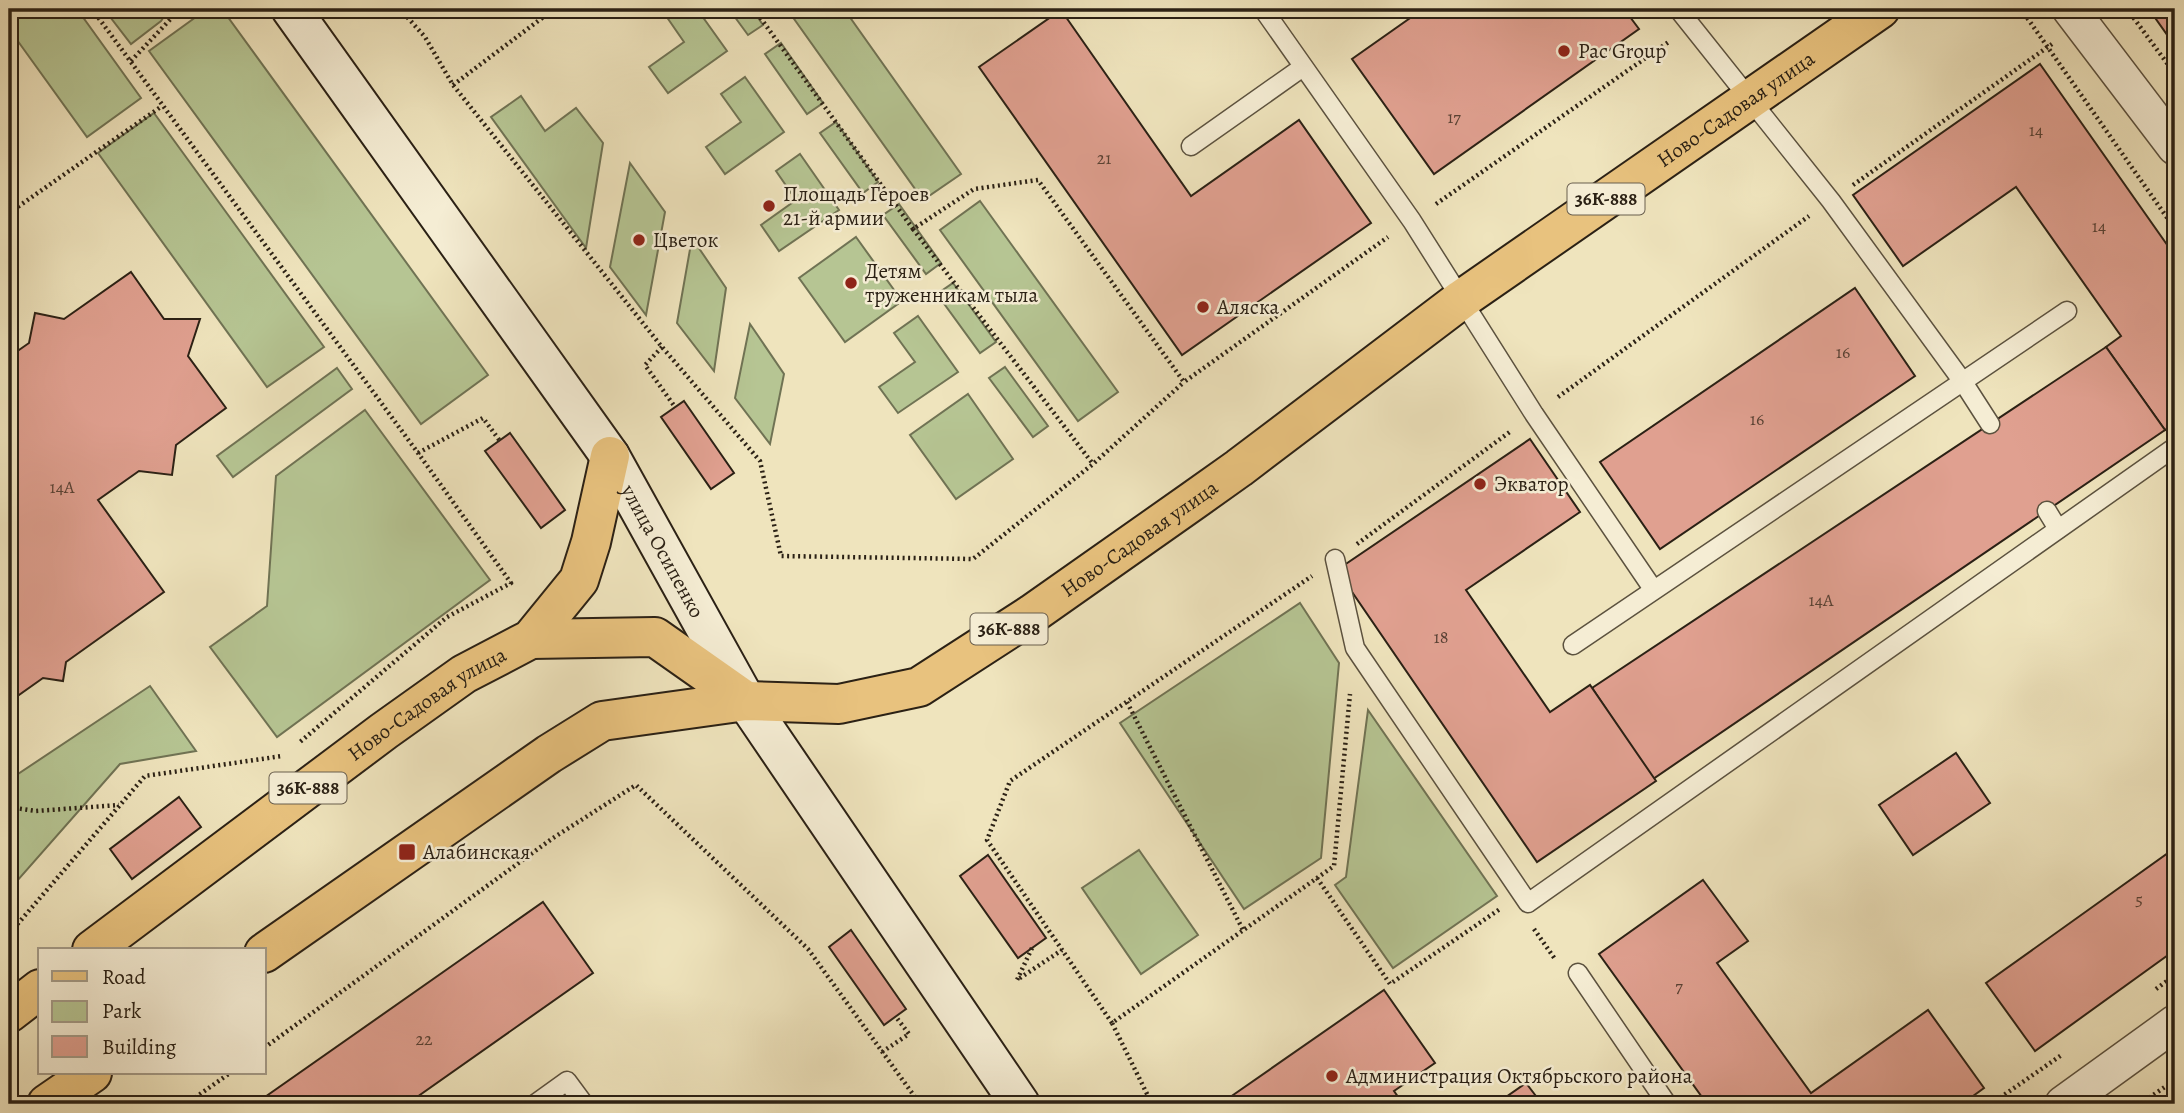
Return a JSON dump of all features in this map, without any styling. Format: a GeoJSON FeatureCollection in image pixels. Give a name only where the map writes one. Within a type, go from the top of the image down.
{"type":"FeatureCollection","features":[{"type":"Feature","properties":{"kind":"main road","name":"улица Осипенко"},"geometry":{"type":"LineString","coordinates":[[291,9],[610,456],[746,701],[1020,1104]]}},
{"type":"Feature","properties":{"kind":"main road","name":"Ново-Садовая улица"},"geometry":{"type":"LineString","coordinates":[[266,952],[549,754],[602,721],[746,701],[839,704],[919,687],[1032,614],[1239,468],[1462,299],[1880,9]]}},
{"type":"Feature","properties":{"kind":"main road"},"geometry":{"type":"LineString","coordinates":[[531,639],[579,580],[592,542],[610,456]]}},
{"type":"Feature","properties":{"kind":"main road","name":"36К-888"},"geometry":{"type":"LineString","coordinates":[[531,639],[655,637],[746,701]]}},
{"type":"Feature","properties":{"kind":"main road","name":"Ново-Садовая улица"},"geometry":{"type":"LineString","coordinates":[[95,948],[464,674],[531,639]]}},
{"type":"Feature","properties":{"kind":"main road"},"geometry":{"type":"LineString","coordinates":[[9,1013],[38,991]]}},
{"type":"Feature","properties":{"kind":"main road"},"geometry":{"type":"LineString","coordinates":[[47,1104],[91,1074]]}},
{"type":"Feature","properties":{"kind":"street"},"geometry":{"type":"LineString","coordinates":[[2076,17],[2175,147]]}},
{"type":"Feature","properties":{"kind":"street"},"geometry":{"type":"LineString","coordinates":[[2063,1104],[2175,1023]]}},
{"type":"Feature","properties":{"kind":"lane"},"geometry":{"type":"LineString","coordinates":[[1263,9],[1412,221],[1534,415],[1653,589]]}},
{"type":"Feature","properties":{"kind":"lane"},"geometry":{"type":"LineString","coordinates":[[1678,9],[1831,201],[1963,382],[1990,424]]}},
{"type":"Feature","properties":{"kind":"lane"},"geometry":{"type":"LineString","coordinates":[[1191,146],[1303,66]]}},
{"type":"Feature","properties":{"kind":"lane"},"geometry":{"type":"LineString","coordinates":[[1573,645],[2067,311]]}},
{"type":"Feature","properties":{"kind":"lane"},"geometry":{"type":"LineString","coordinates":[[1335,559],[1355,648],[1528,903],[2175,447]]}},
{"type":"Feature","properties":{"kind":"lane"},"geometry":{"type":"LineString","coordinates":[[2047,511],[2058,529]]}},
{"type":"Feature","properties":{"kind":"lane"},"geometry":{"type":"LineString","coordinates":[[1577,973],[1667,1104]]}},
{"type":"Feature","properties":{"kind":"lane"},"geometry":{"type":"LineString","coordinates":[[535,1104],[567,1081],[584,1104]]}},
{"type":"Feature","properties":{"kind":"path"},"geometry":{"type":"LineString","coordinates":[[9,931],[145,776],[281,757],[447,617],[511,583],[92,9]]}},
{"type":"Feature","properties":{"kind":"path"},"geometry":{"type":"LineString","coordinates":[[131,61],[180,9]]}},
{"type":"Feature","properties":{"kind":"path"},"geometry":{"type":"LineString","coordinates":[[400,9],[425,37],[453,85],[662,347],[760,461],[781,556],[973,559],[1093,464],[1184,382],[1691,27]]}},
{"type":"Feature","properties":{"kind":"path"},"geometry":{"type":"LineString","coordinates":[[453,85],[554,9]]}},
{"type":"Feature","properties":{"kind":"path"},"geometry":{"type":"LineString","coordinates":[[754,9],[913,229],[1093,464]]}},
{"type":"Feature","properties":{"kind":"path"},"geometry":{"type":"LineString","coordinates":[[2021,9],[2175,229]]}},
{"type":"Feature","properties":{"kind":"path"},"geometry":{"type":"LineString","coordinates":[[2127,9],[2175,74]]}},
{"type":"Feature","properties":{"kind":"path"},"geometry":{"type":"LineString","coordinates":[[1152,1104],[1112,1023],[987,840],[1010,781],[1335,559],[2047,47],[2076,17]]}},
{"type":"Feature","properties":{"kind":"path"},"geometry":{"type":"LineString","coordinates":[[9,213],[162,106]]}},
{"type":"Feature","properties":{"kind":"path"},"geometry":{"type":"LineString","coordinates":[[913,229],[974,189],[1038,180],[1184,382]]}},
{"type":"Feature","properties":{"kind":"path"},"geometry":{"type":"LineString","coordinates":[[662,347],[645,365],[674,407]]}},
{"type":"Feature","properties":{"kind":"path"},"geometry":{"type":"LineString","coordinates":[[418,453],[484,418],[500,441]]}},
{"type":"Feature","properties":{"kind":"path"},"geometry":{"type":"LineString","coordinates":[[1112,1023],[1334,866],[1355,648]]}},
{"type":"Feature","properties":{"kind":"path"},"geometry":{"type":"LineString","coordinates":[[1127,702],[1243,930]]}},
{"type":"Feature","properties":{"kind":"path"},"geometry":{"type":"LineString","coordinates":[[266,1047],[553,838],[636,785],[808,949],[920,1104]]}},
{"type":"Feature","properties":{"kind":"path"},"geometry":{"type":"LineString","coordinates":[[9,807],[36,811],[119,805]]}},
{"type":"Feature","properties":{"kind":"path"},"geometry":{"type":"LineString","coordinates":[[1317,878],[1390,984],[1521,894]]}},
{"type":"Feature","properties":{"kind":"path"},"geometry":{"type":"LineString","coordinates":[[1032,948],[1017,980],[1062,950]]}},
{"type":"Feature","properties":{"kind":"path"},"geometry":{"type":"LineString","coordinates":[[882,1052],[909,1034],[896,1017]]}},
{"type":"Feature","properties":{"kind":"path"},"geometry":{"type":"LineString","coordinates":[[187,1104],[229,1074]]}},
{"type":"Feature","properties":{"kind":"path"},"geometry":{"type":"LineString","coordinates":[[2140,1104],[2175,1080]]}},
{"type":"Feature","properties":{"kind":"green space"},"geometry":{"type":"Polygon","coordinates":[[[11,9],[77,9],[141,98],[87,137],[12,33],[11,9]]]}},
{"type":"Feature","properties":{"kind":"green space"},"geometry":{"type":"Polygon","coordinates":[[[104,9],[169,9],[161,21],[131,44],[104,9]]]}},
{"type":"Feature","properties":{"kind":"green space"},"geometry":{"type":"Polygon","coordinates":[[[207,9],[222,9],[488,375],[421,424],[149,51],[207,9]]]}},
{"type":"Feature","properties":{"kind":"green space"},"geometry":{"type":"Polygon","coordinates":[[[669,9],[697,9],[727,51],[668,93],[649,67],[684,42],[664,13],[669,9]]]}},
{"type":"Feature","properties":{"kind":"green space"},"geometry":{"type":"Polygon","coordinates":[[[729,9],[752,9],[763,25],[748,35],[729,9]]]}},
{"type":"Feature","properties":{"kind":"green space"},"geometry":{"type":"Polygon","coordinates":[[[787,9],[844,9],[961,174],[923,200],[787,9]]]}},
{"type":"Feature","properties":{"kind":"green space"},"geometry":{"type":"Polygon","coordinates":[[[781,43],[823,103],[807,114],[765,54],[781,43]]]}},
{"type":"Feature","properties":{"kind":"green space"},"geometry":{"type":"Polygon","coordinates":[[[745,77],[784,132],[725,174],[706,147],[741,122],[721,94],[745,77]]]}},
{"type":"Feature","properties":{"kind":"green space"},"geometry":{"type":"Polygon","coordinates":[[[521,96],[545,131],[576,108],[603,143],[586,248],[491,117],[521,96]]]}},
{"type":"Feature","properties":{"kind":"green space"},"geometry":{"type":"Polygon","coordinates":[[[154,113],[324,347],[267,387],[98,153],[154,113]]]}},
{"type":"Feature","properties":{"kind":"green space"},"geometry":{"type":"Polygon","coordinates":[[[836,122],[878,182],[863,193],[820,133],[836,122]]]}},
{"type":"Feature","properties":{"kind":"green space"},"geometry":{"type":"Polygon","coordinates":[[[800,154],[839,210],[779,251],[761,225],[796,200],[776,171],[800,154]]]}},
{"type":"Feature","properties":{"kind":"green space"},"geometry":{"type":"Polygon","coordinates":[[[630,163],[665,212],[646,315],[610,267],[630,163]]]}},
{"type":"Feature","properties":{"kind":"green space"},"geometry":{"type":"Polygon","coordinates":[[[980,201],[1118,392],[1078,421],[940,230],[980,201]]]}},
{"type":"Feature","properties":{"kind":"green space"},"geometry":{"type":"Polygon","coordinates":[[[899,204],[941,263],[926,274],[883,215],[899,204]]]}},
{"type":"Feature","properties":{"kind":"green space"},"geometry":{"type":"Polygon","coordinates":[[[856,237],[902,301],[845,342],[799,278],[856,237]]]}},
{"type":"Feature","properties":{"kind":"green space"},"geometry":{"type":"Polygon","coordinates":[[[692,238],[726,288],[714,371],[677,323],[692,238]]]}},
{"type":"Feature","properties":{"kind":"green space"},"geometry":{"type":"Polygon","coordinates":[[[953,283],[996,342],[980,353],[937,294],[953,283]]]}},
{"type":"Feature","properties":{"kind":"green space"},"geometry":{"type":"Polygon","coordinates":[[[918,316],[958,372],[898,413],[879,387],[915,362],[894,333],[918,316]]]}},
{"type":"Feature","properties":{"kind":"green space"},"geometry":{"type":"Polygon","coordinates":[[[750,324],[784,374],[770,444],[735,398],[750,324]]]}},
{"type":"Feature","properties":{"kind":"green space"},"geometry":{"type":"Polygon","coordinates":[[[1005,367],[1048,426],[1033,437],[989,378],[1005,367]]]}},
{"type":"Feature","properties":{"kind":"green space"},"geometry":{"type":"Polygon","coordinates":[[[337,368],[352,389],[233,477],[217,456],[337,368]]]}},
{"type":"Feature","properties":{"kind":"green space"},"geometry":{"type":"Polygon","coordinates":[[[968,394],[1013,459],[956,499],[910,435],[968,394]]]}},
{"type":"Feature","properties":{"kind":"green space"},"geometry":{"type":"Polygon","coordinates":[[[365,410],[490,580],[277,737],[210,647],[267,606],[276,476],[365,410]]]}},
{"type":"Feature","properties":{"kind":"green space"},"geometry":{"type":"Polygon","coordinates":[[[1300,603],[1339,663],[1321,858],[1244,909],[1120,723],[1300,603]]]}},
{"type":"Feature","properties":{"kind":"green space"},"geometry":{"type":"Polygon","coordinates":[[[150,686],[196,751],[120,764],[10,889],[9,780],[150,686]]]}},
{"type":"Feature","properties":{"kind":"green space"},"geometry":{"type":"Polygon","coordinates":[[[1368,710],[1497,896],[1393,968],[1335,885],[1346,877],[1368,710]]]}},
{"type":"Feature","properties":{"kind":"green space"},"geometry":{"type":"Polygon","coordinates":[[[1139,850],[1198,935],[1141,974],[1082,888],[1139,850]]]}},
{"type":"Feature","properties":{"kind":"building"},"geometry":{"type":"Polygon","coordinates":[[[512,9],[531,9],[518,17],[512,9]]]}},
{"type":"Feature","properties":{"kind":"building"},"geometry":{"type":"Polygon","coordinates":[[[1423,9],[1624,9],[1639,29],[1434,174],[1352,59],[1423,9]]]}},
{"type":"Feature","properties":{"kind":"building"},"geometry":{"type":"Polygon","coordinates":[[[2156,9],[2175,9],[2175,46],[2151,12],[2156,9]]]}},
{"type":"Feature","properties":{"kind":"building"},"geometry":{"type":"Polygon","coordinates":[[[1061,10],[1191,196],[1299,120],[1371,223],[1182,355],[979,67],[1061,10]]]}},
{"type":"Feature","properties":{"kind":"building"},"geometry":{"type":"Polygon","coordinates":[[[2040,64],[2175,256],[2175,423],[2165,430],[2106,347],[2121,336],[2016,187],[1903,266],[1853,195],[2040,64]]]}},
{"type":"Feature","properties":{"kind":"building"},"geometry":{"type":"Polygon","coordinates":[[[131,272],[164,319],[200,319],[188,356],[226,408],[176,445],[172,475],[139,471],[98,500],[164,592],[66,662],[63,681],[43,678],[9,702],[9,357],[29,343],[35,313],[64,319],[131,272]]]}},
{"type":"Feature","properties":{"kind":"building"},"geometry":{"type":"Polygon","coordinates":[[[1855,288],[1915,376],[1660,549],[1600,462],[1855,288]]]}},
{"type":"Feature","properties":{"kind":"building"},"geometry":{"type":"Polygon","coordinates":[[[2106,347],[2165,430],[1653,779],[1592,688],[2106,347]]]}},
{"type":"Feature","properties":{"kind":"building"},"geometry":{"type":"Polygon","coordinates":[[[684,401],[734,473],[711,489],[661,417],[684,401]]]}},
{"type":"Feature","properties":{"kind":"building"},"geometry":{"type":"Polygon","coordinates":[[[510,433],[565,510],[541,528],[485,451],[510,433]]]}},
{"type":"Feature","properties":{"kind":"building"},"geometry":{"type":"Polygon","coordinates":[[[1530,439],[1580,512],[1466,590],[1550,712],[1590,685],[1656,781],[1537,862],[1337,570],[1530,439]]]}},
{"type":"Feature","properties":{"kind":"building"},"geometry":{"type":"Polygon","coordinates":[[[1956,753],[1990,803],[1913,855],[1879,805],[1956,753]]]}},
{"type":"Feature","properties":{"kind":"building"},"geometry":{"type":"Polygon","coordinates":[[[179,797],[201,827],[132,879],[110,849],[179,797]]]}},
{"type":"Feature","properties":{"kind":"building"},"geometry":{"type":"Polygon","coordinates":[[[2175,848],[2175,950],[2035,1051],[1986,983],[2175,848]]]}},
{"type":"Feature","properties":{"kind":"building"},"geometry":{"type":"Polygon","coordinates":[[[988,855],[1046,938],[1018,958],[960,876],[988,855]]]}},
{"type":"Feature","properties":{"kind":"building"},"geometry":{"type":"Polygon","coordinates":[[[1703,880],[1748,941],[1717,963],[1811,1093],[1928,1010],[1984,1088],[1962,1104],[1707,1104],[1599,954],[1703,880]]]}},
{"type":"Feature","properties":{"kind":"building"},"geometry":{"type":"Polygon","coordinates":[[[543,902],[593,973],[407,1104],[255,1104],[543,902]]]}},
{"type":"Feature","properties":{"kind":"building"},"geometry":{"type":"Polygon","coordinates":[[[851,930],[906,1009],[884,1025],[829,947],[851,930]]]}},
{"type":"Feature","properties":{"kind":"building"},"geometry":{"type":"Polygon","coordinates":[[[1384,990],[1435,1063],[1394,1091],[1403,1104],[1224,1104],[1223,1102],[1384,990]]]}},
{"type":"Feature","properties":{"kind":"building"},"geometry":{"type":"Polygon","coordinates":[[[1526,1083],[1542,1104],[1496,1104],[1526,1083]]]}},
{"type":"Feature","properties":{"kind":"place","name":"Pac Group"},"geometry":{"type":"Point","coordinates":[1564,51]}},
{"type":"Feature","properties":{"kind":"place","name":"Площадь Героев 21-й армии"},"geometry":{"type":"Point","coordinates":[769,206]}},
{"type":"Feature","properties":{"kind":"place","name":"Цветок"},"geometry":{"type":"Point","coordinates":[639,240]}},
{"type":"Feature","properties":{"kind":"place","name":"Детям труженникам тыла"},"geometry":{"type":"Point","coordinates":[851,283]}},
{"type":"Feature","properties":{"kind":"place","name":"Аляска"},"geometry":{"type":"Point","coordinates":[1203,307]}},
{"type":"Feature","properties":{"kind":"place","name":"Экватор"},"geometry":{"type":"Point","coordinates":[1480,484]}},
{"type":"Feature","properties":{"kind":"place","name":"Алабинская"},"geometry":{"type":"Point","coordinates":[407,852]}},
{"type":"Feature","properties":{"kind":"place","name":"Администрация Октябрьского района"},"geometry":{"type":"Point","coordinates":[1332,1076]}}]}
